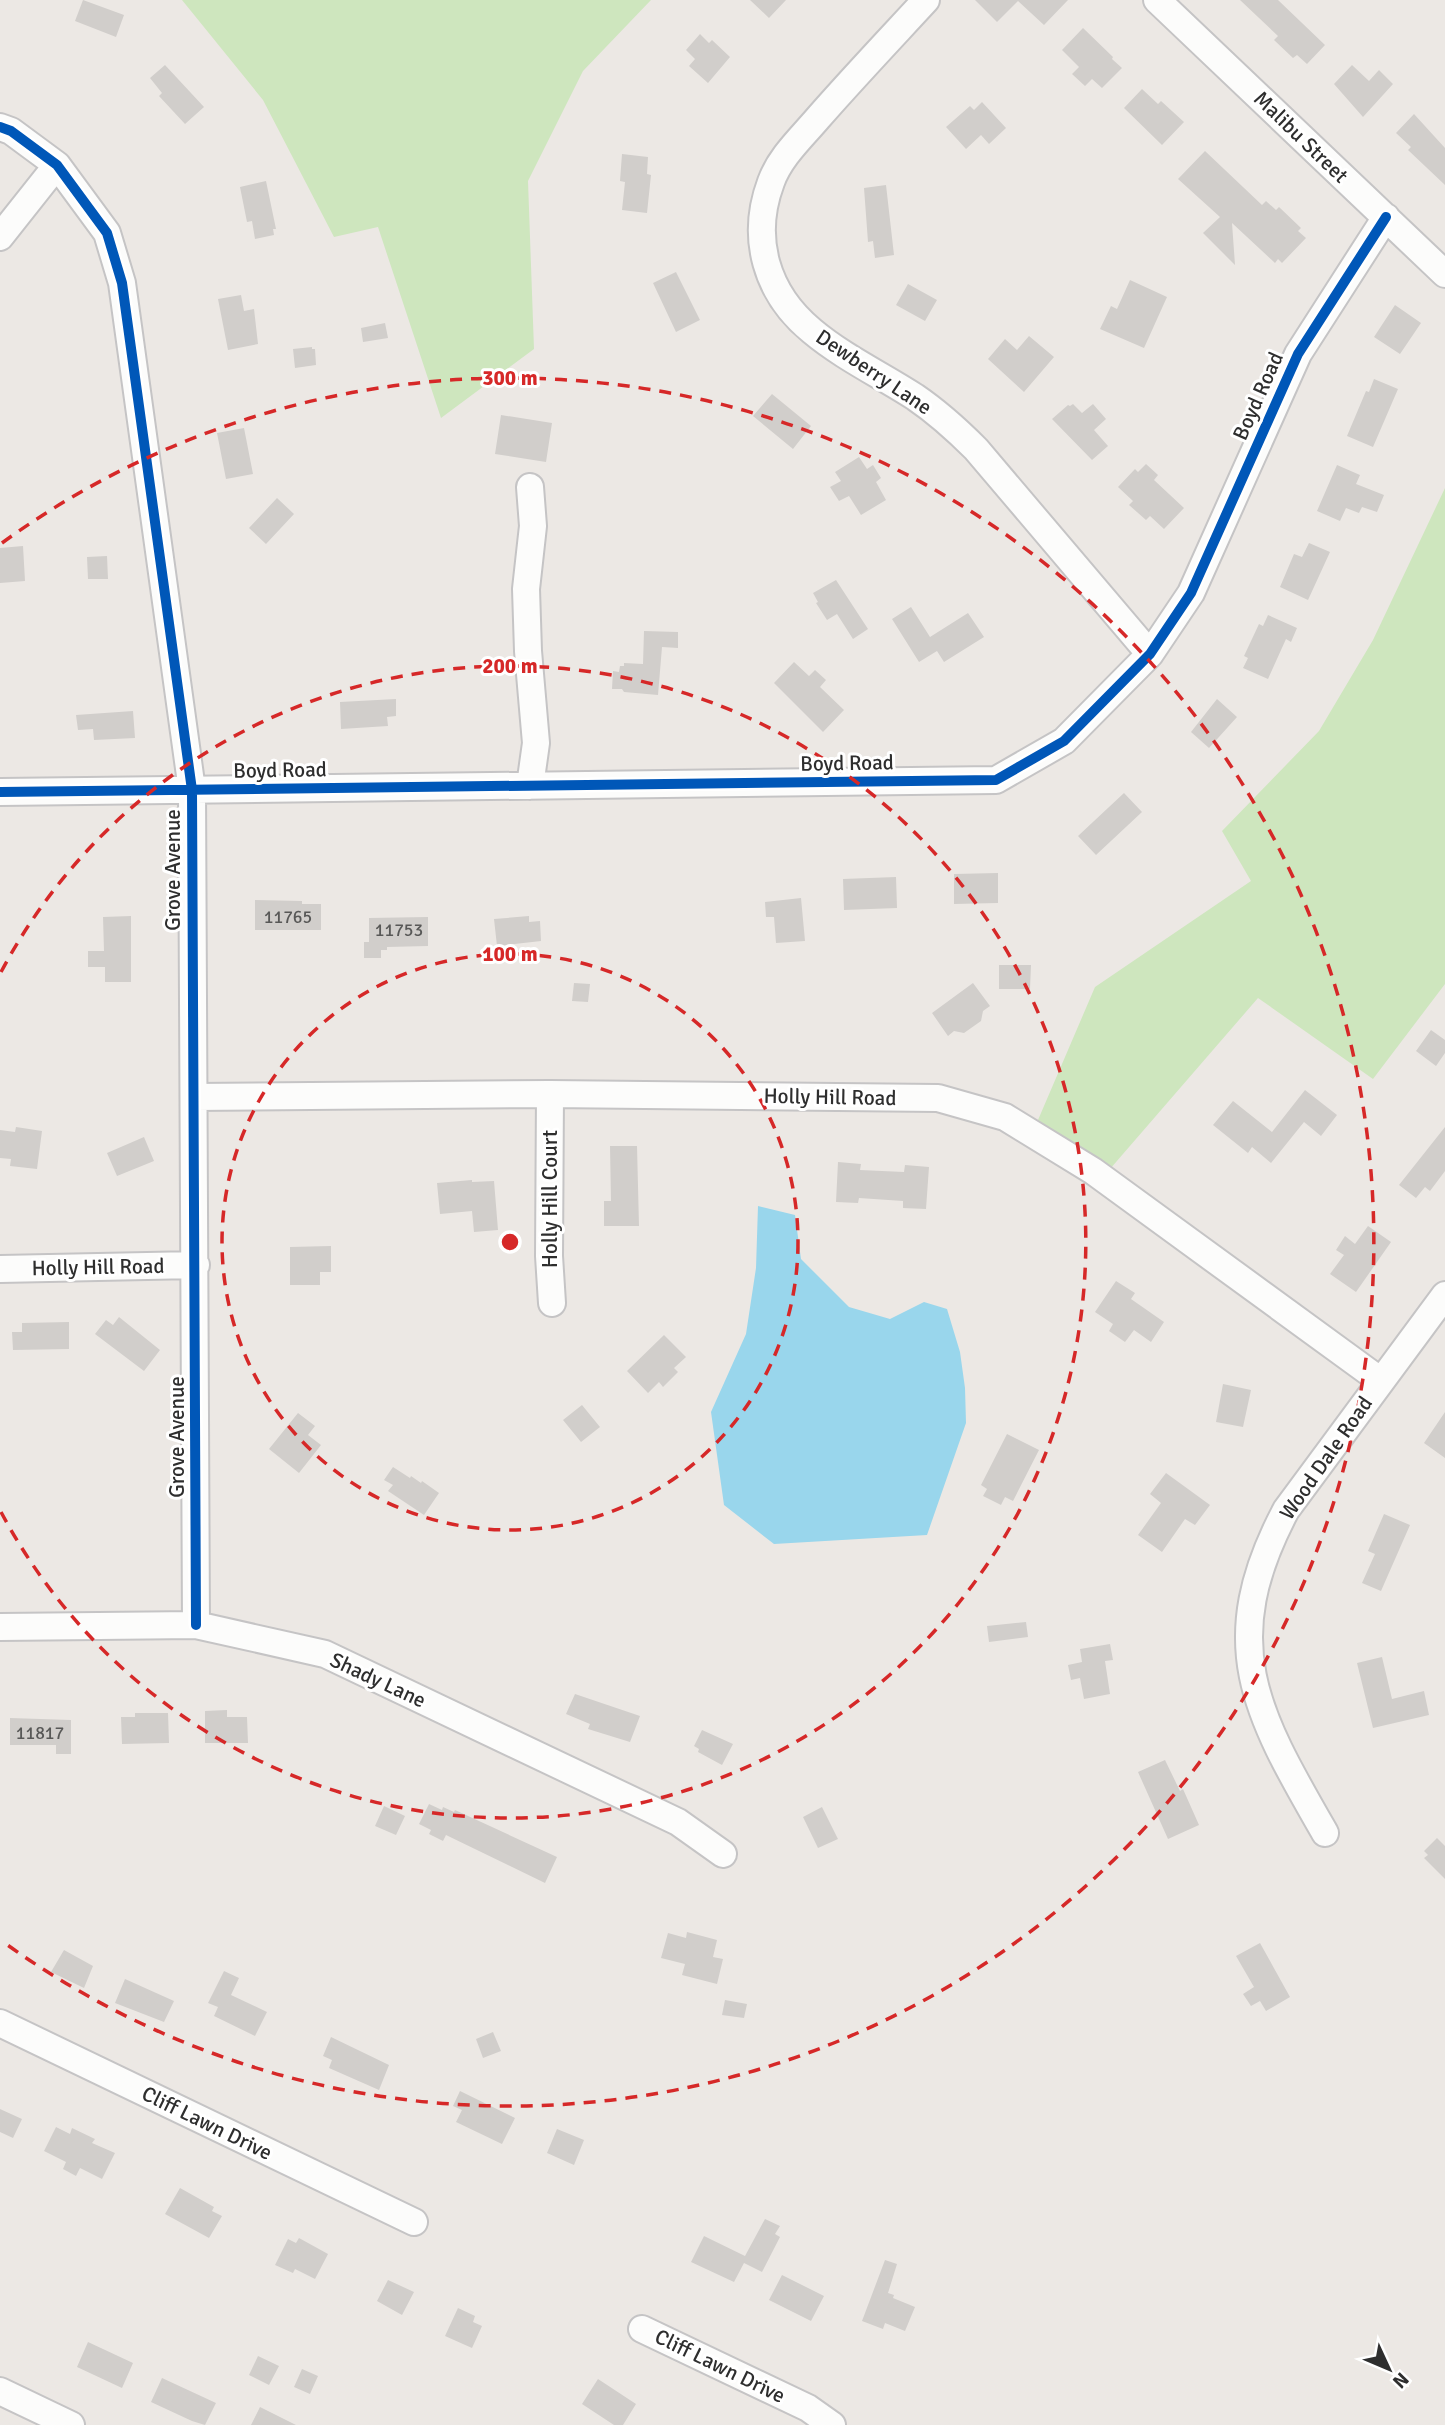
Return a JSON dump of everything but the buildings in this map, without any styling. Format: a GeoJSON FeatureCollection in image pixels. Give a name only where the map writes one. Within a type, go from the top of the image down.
{"type":"FeatureCollection","features":[{"type":"Feature","properties":{"kind":"street","name":"Dewberry Lane"},"geometry":{"type":"LineString","coordinates":[[926,0],[829,105],[783,160],[771,181],[765,204],[761,235],[764,260],[773,284],[808,328],[831,346],[916,398],[976,449],[1150,654]]}},
{"type":"Feature","properties":{"kind":"street","name":"Malibu Street"},"geometry":{"type":"LineString","coordinates":[[1157,0],[1445,274]]}},
{"type":"Feature","properties":{"kind":"street","name":"Grove Avenue"},"geometry":{"type":"LineString","coordinates":[[0,127],[11,131],[57,165],[107,233],[122,284],[192,790],[196,1625]]}},
{"type":"Feature","properties":{"kind":"street"},"geometry":{"type":"LineString","coordinates":[[0,237],[57,165]]}},
{"type":"Feature","properties":{"kind":"street","name":"Boyd Road"},"geometry":{"type":"LineString","coordinates":[[0,792],[996,780],[1064,741],[1150,654],[1191,593],[1298,354],[1386,217]]}},
{"type":"Feature","properties":{"kind":"street"},"geometry":{"type":"LineString","coordinates":[[530,487],[533,526],[526,589],[536,743],[530,786]]}},
{"type":"Feature","properties":{"kind":"street","name":"Holly Hill Road"},"geometry":{"type":"LineString","coordinates":[[194,1097],[550,1094],[937,1098],[1005,1117],[1093,1171],[1381,1381]]}},
{"type":"Feature","properties":{"kind":"street","name":"Holly Hill Court"},"geometry":{"type":"LineString","coordinates":[[550,1094],[549,1256],[552,1303]]}},
{"type":"Feature","properties":{"kind":"street","name":"Holly Hill Road"},"geometry":{"type":"LineString","coordinates":[[0,1269],[196,1265]]}},
{"type":"Feature","properties":{"kind":"street","name":"Wood Dale Road"},"geometry":{"type":"LineString","coordinates":[[1325,1833],[1281,1756],[1266,1724],[1255,1690],[1248,1628],[1251,1600],[1270,1540],[1286,1510],[1445,1294]]}},
{"type":"Feature","properties":{"kind":"street","name":"Shady Lane"},"geometry":{"type":"LineString","coordinates":[[0,1627],[196,1625],[325,1654],[678,1822],[723,1854]]}},
{"type":"Feature","properties":{"kind":"street","name":"Cliff Lawn Drive"},"geometry":{"type":"LineString","coordinates":[[0,2023],[414,2222]]}},
{"type":"Feature","properties":{"kind":"street","name":"Cliff Lawn Drive"},"geometry":{"type":"LineString","coordinates":[[642,2329],[808,2408],[832,2425]]}},
{"type":"Feature","properties":{"kind":"street"},"geometry":{"type":"LineString","coordinates":[[0,2391],[71,2425]]}},
{"type":"Feature","properties":{"kind":"green space"},"geometry":{"type":"Polygon","coordinates":[[[182,0],[651,0],[583,71],[528,181],[534,349],[441,418],[378,227],[334,237],[263,100],[182,0]]]}},
{"type":"Feature","properties":{"kind":"green space"},"geometry":{"type":"Polygon","coordinates":[[[1445,488],[1445,984],[1373,1079],[1258,998],[1110,1169],[1038,1120],[1095,987],[1251,881],[1222,831],[1319,731],[1373,640],[1445,488]]]}},
{"type":"Feature","properties":{"kind":"water"},"geometry":{"type":"Polygon","coordinates":[[[758,1206],[795,1215],[801,1259],[849,1307],[890,1319],[924,1302],[947,1309],[960,1352],[966,1423],[927,1535],[774,1544],[724,1505],[711,1412],[746,1334],[756,1268],[758,1206]]]}},
{"type":"Feature","properties":{"kind":"cycle path"},"geometry":{"type":"LineString","coordinates":[[0,127],[11,131],[57,165],[107,233],[122,283],[192,790],[196,1625]]}},
{"type":"Feature","properties":{"kind":"cycle path"},"geometry":{"type":"LineString","coordinates":[[0,792],[996,780],[1064,741],[1150,654],[1191,593],[1298,354],[1386,217]]}}]}
